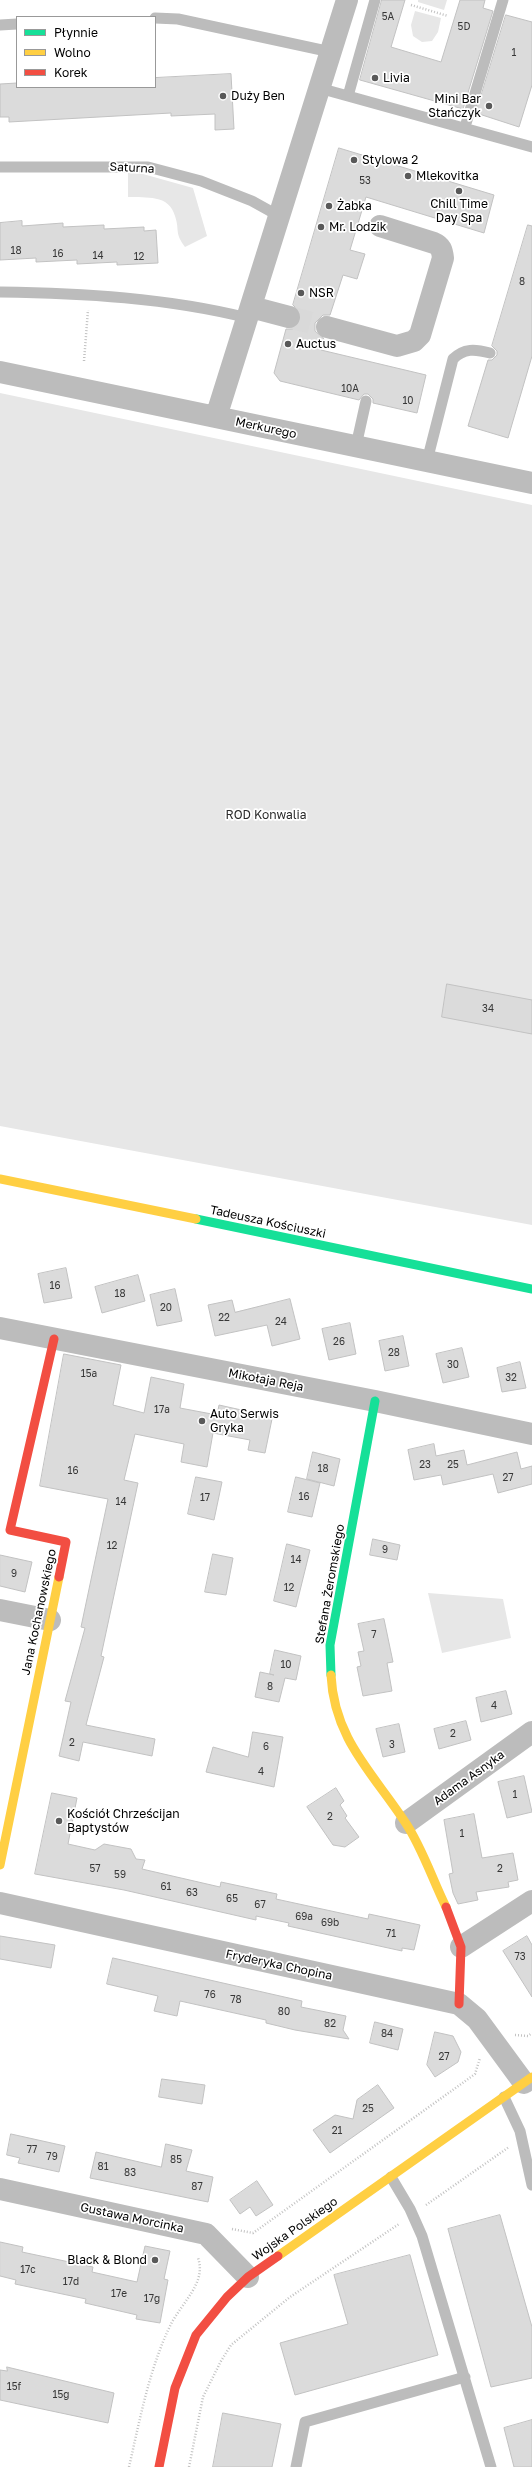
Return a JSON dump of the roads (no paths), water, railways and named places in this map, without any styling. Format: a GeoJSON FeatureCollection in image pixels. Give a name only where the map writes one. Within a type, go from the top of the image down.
{"type":"FeatureCollection","features":[{"type":"Feature","properties":{"kind":"street"},"geometry":{"type":"LineString","coordinates":[[216,417],[347,0]]}},
{"type":"Feature","properties":{"kind":"street"},"geometry":{"type":"LineString","coordinates":[[327,327],[397,346],[414,341],[420,335],[443,258],[442,251],[440,246],[434,243],[380,226]]}},
{"type":"Feature","properties":{"kind":"street"},"geometry":{"type":"LineString","coordinates":[[249,312],[289,317]]}},
{"type":"Feature","properties":{"kind":"street","name":"Merkurego"},"geometry":{"type":"LineString","coordinates":[[0,372],[532,483]]}},
{"type":"Feature","properties":{"kind":"street","name":"Tadeusza Kościuszki"},"geometry":{"type":"LineString","coordinates":[[0,1179],[532,1289]]}},
{"type":"Feature","properties":{"kind":"street","name":"Mikołaja Reja"},"geometry":{"type":"LineString","coordinates":[[0,1328],[375,1401],[532,1434]]}},
{"type":"Feature","properties":{"kind":"street","name":"Jana Kochanowskiego"},"geometry":{"type":"LineString","coordinates":[[0,1865],[66,1542],[5,1529],[54,1339]]}},
{"type":"Feature","properties":{"kind":"street","name":"Stefana Żeromskiego"},"geometry":{"type":"LineString","coordinates":[[375,1401],[330,1645],[332,1692],[339,1720],[349,1742],[363,1766],[406,1824],[450,1916],[461,1947],[459,2004]]}},
{"type":"Feature","properties":{"kind":"street"},"geometry":{"type":"LineString","coordinates":[[0,1610],[50,1620]]}},
{"type":"Feature","properties":{"kind":"street","name":"Adama Asnyka"},"geometry":{"type":"LineString","coordinates":[[406,1824],[532,1732]]}},
{"type":"Feature","properties":{"kind":"street"},"geometry":{"type":"LineString","coordinates":[[461,1947],[532,1901]]}},
{"type":"Feature","properties":{"kind":"street","name":"Fryderyka Chopina"},"geometry":{"type":"LineString","coordinates":[[0,1903],[459,2004],[476,2019],[528,2080]]}},
{"type":"Feature","properties":{"kind":"street","name":"Wojska Polskiego"},"geometry":{"type":"LineString","coordinates":[[159,2467],[175,2388],[196,2335],[227,2296],[248,2277],[528,2080]]}},
{"type":"Feature","properties":{"kind":"street","name":"Gustawa Morcinka"},"geometry":{"type":"LineString","coordinates":[[0,2189],[206,2234],[248,2277]]}},
{"type":"Feature","properties":{"kind":"lane"},"geometry":{"type":"LineString","coordinates":[[348,96],[376,0]]}},
{"type":"Feature","properties":{"kind":"lane"},"geometry":{"type":"LineString","coordinates":[[465,127],[503,0]]}},
{"type":"Feature","properties":{"kind":"lane"},"geometry":{"type":"LineString","coordinates":[[156,18],[178,19],[331,52]]}},
{"type":"Feature","properties":{"kind":"lane"},"geometry":{"type":"LineString","coordinates":[[0,25],[16,24]]}},
{"type":"Feature","properties":{"kind":"lane"},"geometry":{"type":"LineString","coordinates":[[319,88],[465,127],[532,147]]}},
{"type":"Feature","properties":{"kind":"lane","name":"Saturna"},"geometry":{"type":"LineString","coordinates":[[0,167],[148,167],[201,181],[252,201],[279,216]]}},
{"type":"Feature","properties":{"kind":"lane"},"geometry":{"type":"LineString","coordinates":[[0,292],[51,292],[217,310],[249,312]]}},
{"type":"Feature","properties":{"kind":"lane"},"geometry":{"type":"LineString","coordinates":[[427,461],[453,359],[465,350],[473,349],[490,353]]}},
{"type":"Feature","properties":{"kind":"lane"},"geometry":{"type":"LineString","coordinates":[[356,446],[366,401]]}},
{"type":"Feature","properties":{"kind":"lane"},"geometry":{"type":"LineString","coordinates":[[504,2097],[515,2115],[522,2138],[532,2185]]}},
{"type":"Feature","properties":{"kind":"lane"},"geometry":{"type":"LineString","coordinates":[[391,2177],[422,2236],[465,2377],[490,2467]]}},
{"type":"Feature","properties":{"kind":"lane"},"geometry":{"type":"LineString","coordinates":[[296,2467],[305,2422],[465,2377]]}},
{"type":"Feature","properties":{"kind":"tunnel"},"geometry":{"type":"LineString","coordinates":[[289,317],[327,327]]}},
{"type":"Feature","properties":{"kind":"place","name":"Livia"},"geometry":{"type":"Point","coordinates":[375,78]}},
{"type":"Feature","properties":{"kind":"place","name":"Duży Ben"},"geometry":{"type":"Point","coordinates":[223,96]}},
{"type":"Feature","properties":{"kind":"place","name":"Mini Bar Stańczyk"},"geometry":{"type":"Point","coordinates":[489,106]}},
{"type":"Feature","properties":{"kind":"place","name":"Stylowa 2"},"geometry":{"type":"Point","coordinates":[354,160]}},
{"type":"Feature","properties":{"kind":"place","name":"Mlekovitka"},"geometry":{"type":"Point","coordinates":[408,176]}},
{"type":"Feature","properties":{"kind":"place","name":"Chill Time Day Spa"},"geometry":{"type":"Point","coordinates":[459,191]}},
{"type":"Feature","properties":{"kind":"place","name":"Żabka"},"geometry":{"type":"Point","coordinates":[329,206]}},
{"type":"Feature","properties":{"kind":"place","name":"Mr. Lodzik"},"geometry":{"type":"Point","coordinates":[321,227]}},
{"type":"Feature","properties":{"kind":"place","name":"NSR"},"geometry":{"type":"Point","coordinates":[301,293]}},
{"type":"Feature","properties":{"kind":"place","name":"Auctus"},"geometry":{"type":"Point","coordinates":[288,344]}},
{"type":"Feature","properties":{"kind":"place","name":"Auto Serwis Gryka"},"geometry":{"type":"Point","coordinates":[202,1421]}},
{"type":"Feature","properties":{"kind":"place","name":"Kościół Chrześcijan Baptystów"},"geometry":{"type":"Point","coordinates":[59,1821]}},
{"type":"Feature","properties":{"kind":"place","name":"Black & Blond"},"geometry":{"type":"Point","coordinates":[155,2260]}},
{"type":"Feature","properties":{"kind":"park label","name":"ROD Konwalia"},"geometry":{"type":"Point","coordinates":[266,815]}}]}
